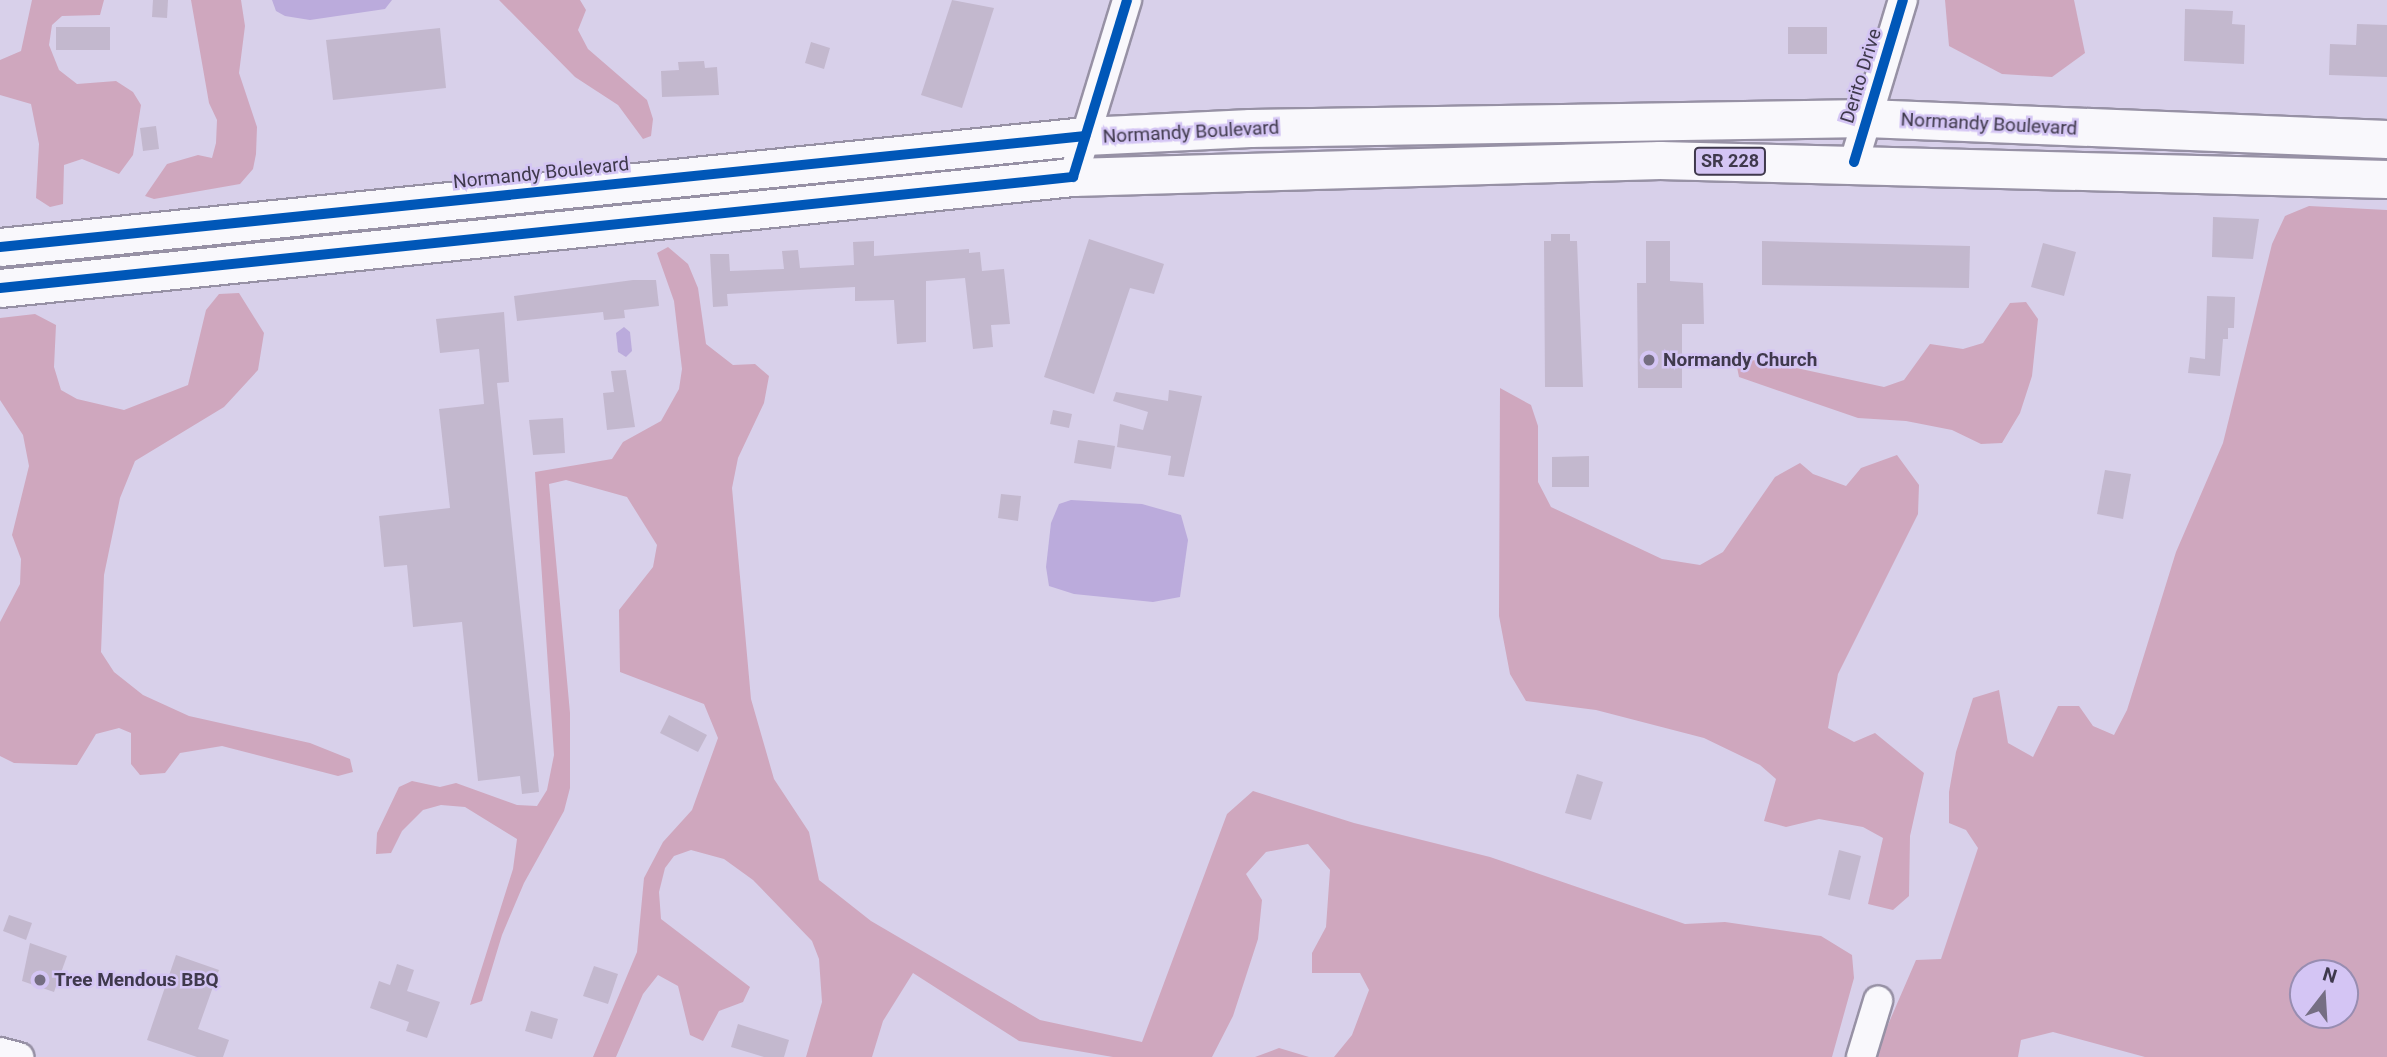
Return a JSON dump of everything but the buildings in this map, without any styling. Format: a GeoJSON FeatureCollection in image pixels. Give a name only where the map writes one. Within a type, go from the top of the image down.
{"type":"FeatureCollection","features":[{"type":"Feature","properties":{"kind":"main road","name":"Normandy Boulevard"},"geometry":{"type":"LineString","coordinates":[[0,247],[1085,136],[1250,128],[1866,118],[2387,139]]}},
{"type":"Feature","properties":{"kind":"main road"},"geometry":{"type":"LineString","coordinates":[[1464,125],[1468,165]]}},
{"type":"Feature","properties":{"kind":"main road"},"geometry":{"type":"LineString","coordinates":[[2228,134],[2229,174]]}},
{"type":"Feature","properties":{"kind":"main road","name":"Normandy Boulevard"},"geometry":{"type":"LineString","coordinates":[[0,288],[1073,177],[1468,165],[1854,162],[2387,179]]}},
{"type":"Feature","properties":{"kind":"main road"},"geometry":{"type":"LineString","coordinates":[[219,223],[224,263]]}},
{"type":"Feature","properties":{"kind":"main road"},"geometry":{"type":"LineString","coordinates":[[0,278],[26,256],[60,240]]}},
{"type":"Feature","properties":{"kind":"street"},"geometry":{"type":"LineString","coordinates":[[1073,177],[1127,0]]}},
{"type":"Feature","properties":{"kind":"street","name":"Derito Drive"},"geometry":{"type":"LineString","coordinates":[[1854,162],[1903,0]]}},
{"type":"Feature","properties":{"kind":"street"},"geometry":{"type":"LineString","coordinates":[[1861,1057],[1878,1001]]}},
{"type":"Feature","properties":{"kind":"street"},"geometry":{"type":"LineString","coordinates":[[0,1052],[19,1057]]}},
{"type":"Feature","properties":{"kind":"shaded area"},"geometry":{"type":"Polygon","coordinates":[[[32,0],[104,0],[100,15],[62,16],[52,25],[49,45],[59,70],[77,84],[116,81],[133,92],[141,105],[133,155],[119,174],[82,159],[64,165],[63,204],[50,207],[36,198],[39,144],[31,104],[0,95],[0,60],[21,51],[32,0]]]}},
{"type":"Feature","properties":{"kind":"shaded area"},"geometry":{"type":"Polygon","coordinates":[[[191,0],[241,0],[245,26],[239,73],[257,127],[256,154],[253,169],[240,184],[154,199],[145,196],[167,164],[198,155],[212,158],[216,143],[217,120],[209,103],[191,0]]]}},
{"type":"Feature","properties":{"kind":"shaded area"},"geometry":{"type":"Polygon","coordinates":[[[272,0],[392,0],[385,9],[310,20],[285,16],[276,11],[272,0]]]}},
{"type":"Feature","properties":{"kind":"shaded area"},"geometry":{"type":"Polygon","coordinates":[[[499,0],[580,0],[586,10],[578,30],[588,49],[647,100],[653,119],[651,136],[643,139],[618,105],[575,77],[499,0]]]}},
{"type":"Feature","properties":{"kind":"shaded area"},"geometry":{"type":"Polygon","coordinates":[[[1945,0],[2074,0],[2085,53],[2052,77],[2002,74],[1949,46],[1945,0]]]}},
{"type":"Feature","properties":{"kind":"shaded area"},"geometry":{"type":"Polygon","coordinates":[[[2309,206],[2387,210],[2387,1057],[2145,1057],[2053,1032],[2021,1040],[2018,1057],[1874,1057],[1916,960],[1941,959],[1978,848],[1966,830],[1949,823],[1949,792],[1956,752],[1973,698],[1999,690],[2008,743],[2033,757],[2058,706],[2079,706],[2093,726],[2114,735],[2127,710],[2176,552],[2223,443],[2272,244],[2285,216],[2309,206]]]}},
{"type":"Feature","properties":{"kind":"shaded area"},"geometry":{"type":"Polygon","coordinates":[[[668,247],[688,264],[698,288],[706,344],[733,365],[755,364],[769,376],[764,403],[738,458],[732,488],[751,699],[774,779],[809,832],[819,880],[871,921],[1040,1020],[1142,1042],[1227,814],[1253,791],[1354,823],[1490,857],[1685,924],[1725,922],[1821,936],[1852,955],[1854,978],[1832,1057],[1334,1057],[1352,1035],[1369,990],[1360,973],[1312,973],[1312,953],[1326,927],[1330,870],[1308,844],[1266,852],[1246,874],[1262,900],[1258,939],[1233,1016],[1212,1057],[1113,1057],[1019,1041],[913,973],[883,1021],[872,1057],[806,1057],[822,1002],[819,959],[812,941],[753,880],[724,859],[691,850],[674,856],[665,868],[659,892],[661,919],[750,987],[743,1002],[719,1011],[703,1041],[690,1035],[678,986],[658,975],[643,994],[616,1057],[593,1057],[637,952],[644,878],[663,842],[692,810],[718,738],[704,704],[620,672],[619,610],[653,567],[657,545],[627,497],[566,480],[549,484],[570,713],[570,788],[564,811],[524,883],[502,935],[482,1001],[470,1005],[513,869],[517,839],[465,807],[441,805],[423,810],[402,831],[391,853],[376,854],[377,833],[399,787],[412,781],[440,787],[456,783],[517,805],[537,806],[547,790],[554,755],[535,472],[612,459],[623,442],[661,421],[679,389],[682,369],[674,301],[657,253],[668,247]]]}},
{"type":"Feature","properties":{"kind":"shaded area"},"geometry":{"type":"Polygon","coordinates":[[[239,293],[264,333],[258,370],[224,407],[135,461],[120,498],[104,575],[101,652],[114,672],[143,695],[189,716],[310,743],[350,759],[353,772],[338,776],[222,746],[180,753],[165,773],[140,775],[131,764],[131,733],[119,728],[96,734],[77,765],[14,763],[0,756],[0,622],[20,584],[21,559],[12,535],[29,466],[23,435],[0,400],[0,318],[35,314],[56,325],[54,367],[61,390],[77,399],[124,410],[188,385],[206,310],[219,294],[239,293]]]}},
{"type":"Feature","properties":{"kind":"shaded area"},"geometry":{"type":"Polygon","coordinates":[[[2026,302],[2038,319],[2032,376],[2020,413],[2002,443],[1981,444],[1952,430],[1906,421],[1858,418],[1739,377],[1737,367],[1742,361],[1759,360],[1884,387],[1904,380],[1930,344],[1963,349],[1983,343],[2010,303],[2026,302]]]}},
{"type":"Feature","properties":{"kind":"shaded area"},"geometry":{"type":"Polygon","coordinates":[[[624,327],[630,332],[632,351],[626,357],[618,352],[616,333],[624,327]]]}},
{"type":"Feature","properties":{"kind":"shaded area"},"geometry":{"type":"Polygon","coordinates":[[[1500,388],[1531,405],[1538,426],[1538,482],[1551,507],[1662,559],[1700,565],[1723,552],[1775,477],[1800,463],[1813,474],[1846,486],[1861,468],[1897,455],[1919,485],[1918,514],[1838,674],[1828,728],[1854,742],[1875,733],[1924,773],[1910,836],[1909,896],[1893,910],[1868,904],[1883,838],[1863,827],[1819,819],[1786,827],[1764,821],[1776,779],[1760,765],[1704,738],[1596,710],[1526,701],[1510,674],[1499,616],[1500,388]]]}},
{"type":"Feature","properties":{"kind":"shaded area"},"geometry":{"type":"Polygon","coordinates":[[[1071,500],[1142,504],[1181,515],[1188,540],[1180,597],[1153,602],[1074,594],[1049,586],[1046,567],[1051,523],[1059,504],[1071,500]]]}},
{"type":"Feature","properties":{"kind":"shaded area"},"geometry":{"type":"Polygon","coordinates":[[[1279,1048],[1309,1057],[1255,1057],[1279,1048]]]}},
{"type":"Feature","properties":{"kind":"cycle path"},"geometry":{"type":"LineString","coordinates":[[0,288],[1073,177],[1127,0]]}},
{"type":"Feature","properties":{"kind":"cycle path"},"geometry":{"type":"LineString","coordinates":[[1854,162],[1903,0]]}},
{"type":"Feature","properties":{"kind":"cycle path"},"geometry":{"type":"LineString","coordinates":[[0,247],[1085,136]]}},
{"type":"Feature","properties":{"kind":"place","name":"Normandy Church"},"geometry":{"type":"Point","coordinates":[1649,360]}},
{"type":"Feature","properties":{"kind":"place","name":"Tree Mendous BBQ"},"geometry":{"type":"Point","coordinates":[40,980]}}]}
